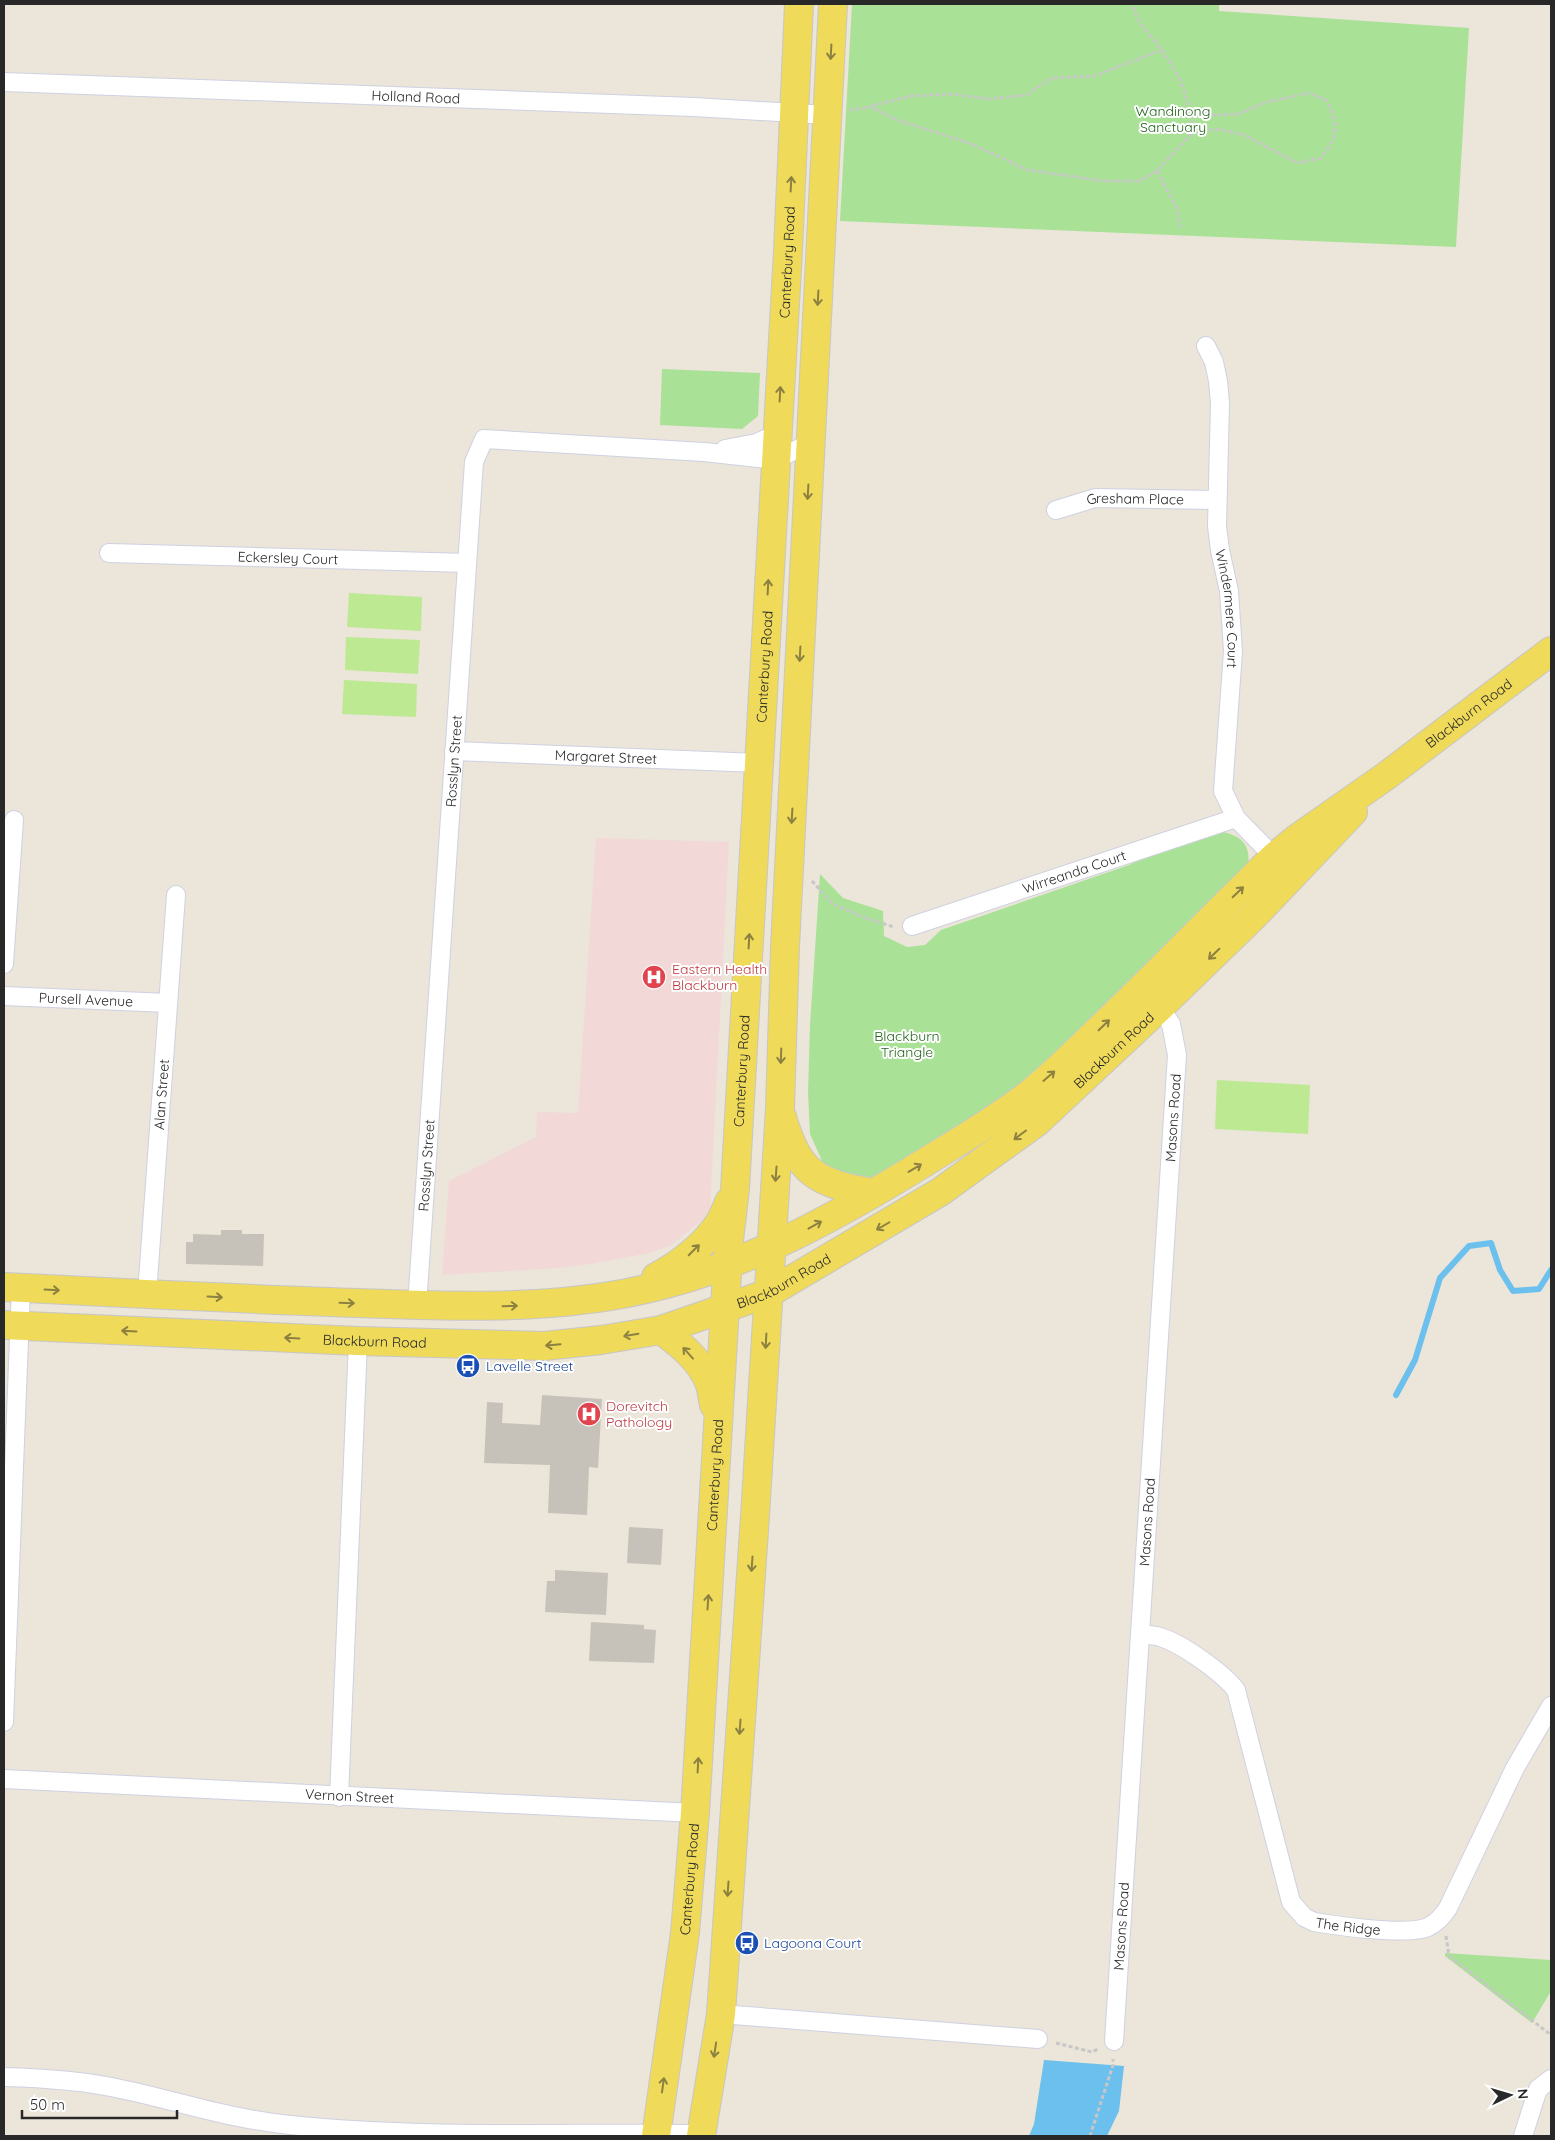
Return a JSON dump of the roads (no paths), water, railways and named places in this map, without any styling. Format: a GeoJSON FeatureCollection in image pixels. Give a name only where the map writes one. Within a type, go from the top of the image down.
{"type":"FeatureCollection","features":[{"type":"Feature","properties":{"kind":"main road","name":"Canterbury Road"},"geometry":{"type":"LineString","coordinates":[[656,2135],[685,1933],[695,1813],[725,1309],[735,1189],[778,433],[799,4]]}},
{"type":"Feature","properties":{"kind":"main road"},"geometry":{"type":"LineString","coordinates":[[701,2135],[721,2014],[769,1293],[780,1108],[785,947],[833,4]]}},
{"type":"Feature","properties":{"kind":"main road","name":"Blackburn Road"},"geometry":{"type":"LineString","coordinates":[[12,1325],[358,1341],[544,1346],[601,1340],[661,1330],[769,1293],[940,1192],[994,1154],[1060,1102],[1151,998],[1195,934],[1274,857],[1296,839],[1386,776],[1551,651]]}},
{"type":"Feature","properties":{"kind":"main road","name":"Blackburn Road"},"geometry":{"type":"LineString","coordinates":[[12,1288],[417,1306],[509,1306],[624,1294],[728,1265],[771,1248],[874,1193],[984,1125],[1027,1095],[1069,1058],[1151,998],[1255,915],[1294,876],[1386,776]]}},
{"type":"Feature","properties":{"kind":"main road"},"geometry":{"type":"LineString","coordinates":[[1274,857],[1294,876]]}},
{"type":"Feature","properties":{"kind":"main road"},"geometry":{"type":"LineString","coordinates":[[1195,934],[1231,919],[1255,915]]}},
{"type":"Feature","properties":{"kind":"main road"},"geometry":{"type":"LineString","coordinates":[[780,1108],[788,1138],[802,1163],[810,1172],[830,1184],[874,1193]]}},
{"type":"Feature","properties":{"kind":"main road"},"geometry":{"type":"LineString","coordinates":[[624,1294],[674,1268],[689,1255],[718,1224],[735,1189]]}},
{"type":"Feature","properties":{"kind":"main road"},"geometry":{"type":"LineString","coordinates":[[661,1330],[689,1352],[710,1383],[718,1429]]}},
{"type":"Feature","properties":{"kind":"street","name":"Holland Road"},"geometry":{"type":"LineString","coordinates":[[4,82],[827,114]]}},
{"type":"Feature","properties":{"kind":"street","name":"Windermere Court"},"geometry":{"type":"LineString","coordinates":[[1206,346],[1214,362],[1220,403],[1216,500],[1217,526],[1229,591],[1233,651],[1223,791],[1236,818],[1274,857]]}},
{"type":"Feature","properties":{"kind":"street","name":"Rosslyn Street"},"geometry":{"type":"LineString","coordinates":[[704,452],[747,446],[770,438],[778,433]]}},
{"type":"Feature","properties":{"kind":"street","name":"Rosslyn Street"},"geometry":{"type":"LineString","coordinates":[[417,1306],[474,462],[484,439],[704,452],[775,460]]}},
{"type":"Feature","properties":{"kind":"street"},"geometry":{"type":"LineString","coordinates":[[775,460],[810,443]]}},
{"type":"Feature","properties":{"kind":"street","name":"Gresham Place"},"geometry":{"type":"LineString","coordinates":[[1056,510],[1094,498],[1216,500]]}},
{"type":"Feature","properties":{"kind":"street","name":"Eckersley Court"},"geometry":{"type":"LineString","coordinates":[[109,553],[467,563]]}},
{"type":"Feature","properties":{"kind":"street","name":"Margaret Street"},"geometry":{"type":"LineString","coordinates":[[454,751],[758,763]]}},
{"type":"Feature","properties":{"kind":"street","name":"Wirreanda Court"},"geometry":{"type":"LineString","coordinates":[[912,926],[1236,818]]}},
{"type":"Feature","properties":{"kind":"street"},"geometry":{"type":"LineString","coordinates":[[4,964],[14,820]]}},
{"type":"Feature","properties":{"kind":"street","name":"Alan Street"},"geometry":{"type":"LineString","coordinates":[[147,1294],[176,895]]}},
{"type":"Feature","properties":{"kind":"street","name":"Pursell Avenue"},"geometry":{"type":"LineString","coordinates":[[4,996],[168,1003]]}},
{"type":"Feature","properties":{"kind":"street","name":"Masons Road"},"geometry":{"type":"LineString","coordinates":[[1114,2041],[1177,1055],[1172,1024],[1151,998]]}},
{"type":"Feature","properties":{"kind":"street"},"geometry":{"type":"LineString","coordinates":[[4,1722],[12,1288]]}},
{"type":"Feature","properties":{"kind":"street"},"geometry":{"type":"LineString","coordinates":[[339,1797],[358,1341]]}},
{"type":"Feature","properties":{"kind":"street","name":"The Ridge"},"geometry":{"type":"LineString","coordinates":[[1140,1634],[1160,1636],[1171,1642],[1223,1676],[1236,1690],[1291,1902],[1304,1917],[1324,1924],[1409,1930],[1429,1926],[1444,1914],[1515,1768],[1551,1706]]}},
{"type":"Feature","properties":{"kind":"street","name":"Vernon Street"},"geometry":{"type":"LineString","coordinates":[[4,1779],[339,1797],[695,1813]]}},
{"type":"Feature","properties":{"kind":"street"},"geometry":{"type":"LineString","coordinates":[[721,2014],[1038,2039]]}},
{"type":"Feature","properties":{"kind":"street"},"geometry":{"type":"LineString","coordinates":[[4,2078],[56,2079],[116,2088],[216,2114],[289,2125],[406,2132],[701,2135]]}},
{"type":"Feature","properties":{"kind":"street"},"geometry":{"type":"LineString","coordinates":[[1523,2136],[1538,2089],[1551,2079]]}},
{"type":"Feature","properties":{"kind":"water"},"geometry":{"type":"Polygon","coordinates":[[[1044,2060],[1124,2066],[1119,2111],[1107,2136],[1029,2136],[1034,2124],[1044,2060]]]}},
{"type":"Feature","properties":{"kind":"waterway"},"geometry":{"type":"LineString","coordinates":[[1396,1395],[1415,1360],[1440,1278],[1469,1246],[1491,1243],[1500,1270],[1513,1291],[1539,1289],[1551,1270]]}},
{"type":"Feature","properties":{"kind":"place","name":"Eastern Health Blackburn"},"geometry":{"type":"Point","coordinates":[654,977]}},
{"type":"Feature","properties":{"kind":"place","name":"Lavelle Street"},"geometry":{"type":"Point","coordinates":[468,1366]}},
{"type":"Feature","properties":{"kind":"place","name":"Dorevitch Pathology"},"geometry":{"type":"Point","coordinates":[589,1414]}},
{"type":"Feature","properties":{"kind":"place","name":"Lagoona Court"},"geometry":{"type":"Point","coordinates":[747,1943]}},
{"type":"Feature","properties":{"kind":"park label","name":"Wandinong Sanctuary"},"geometry":{"type":"Point","coordinates":[1173,120]}},
{"type":"Feature","properties":{"kind":"park label","name":"Blackburn Triangle"},"geometry":{"type":"Point","coordinates":[907,1044]}}]}
